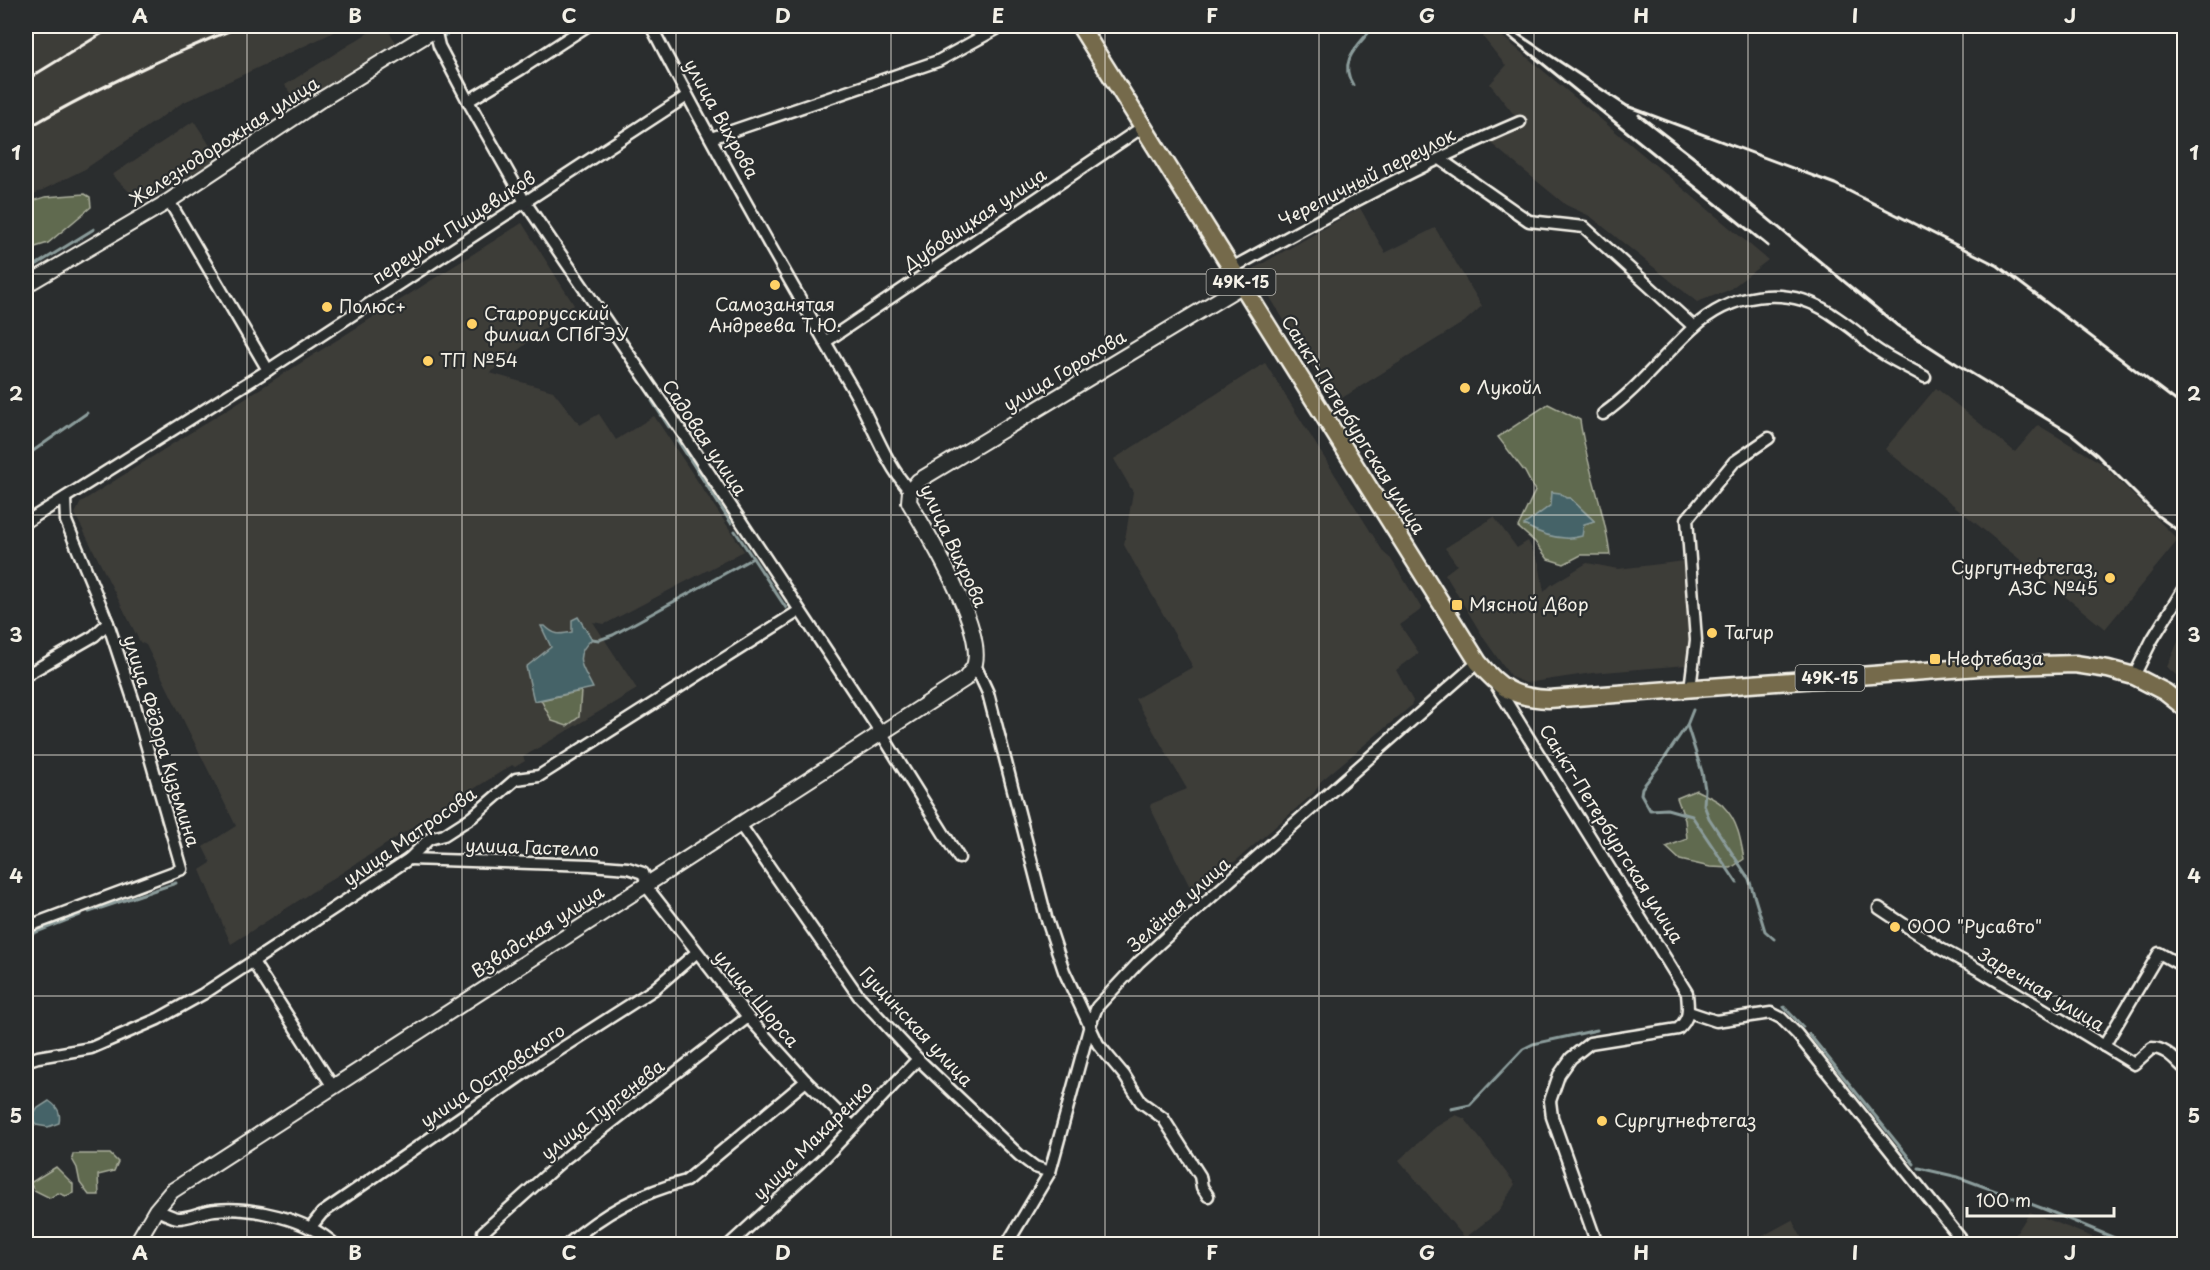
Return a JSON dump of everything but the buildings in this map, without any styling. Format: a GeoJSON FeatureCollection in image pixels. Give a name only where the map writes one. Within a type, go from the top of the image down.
{"type":"FeatureCollection","features":[{"type":"Feature","properties":{"kind":"main road","name":"Санкт-Петербургская улица"},"geometry":{"type":"LineString","coordinates":[[1080,26],[1478,662]]}},
{"type":"Feature","properties":{"kind":"main road","name":"49К-15"},"geometry":{"type":"LineString","coordinates":[[1478,662],[1493,680],[1511,692],[1532,698],[1979,668],[2075,664],[2134,676],[2166,692],[2184,706]]}},
{"type":"Feature","properties":{"kind":"street"},"geometry":{"type":"LineString","coordinates":[[468,101],[587,26]]}},
{"type":"Feature","properties":{"kind":"street","name":"улица Вихрова"},"geometry":{"type":"LineString","coordinates":[[651,26],[687,96],[858,398],[898,478],[910,491],[909,502],[947,570],[967,615],[976,649],[975,665],[988,693],[1046,917],[1064,971],[1098,1044],[1124,1075],[1141,1102],[1162,1118],[1200,1176],[1202,1187],[1208,1196]]}},
{"type":"Feature","properties":{"kind":"street"},"geometry":{"type":"LineString","coordinates":[[711,138],[938,61],[1002,26]]}},
{"type":"Feature","properties":{"kind":"street","name":"Садовая улица"},"geometry":{"type":"LineString","coordinates":[[438,27],[439,46],[525,202],[674,420],[881,733],[959,858]]}},
{"type":"Feature","properties":{"kind":"street","name":"Железнодорожная улица"},"geometry":{"type":"LineString","coordinates":[[26,285],[169,201],[322,99],[438,27]]}},
{"type":"Feature","properties":{"kind":"street","name":"переулок Пищевиков"},"geometry":{"type":"LineString","coordinates":[[26,522],[268,370],[687,96]]}},
{"type":"Feature","properties":{"kind":"street","name":"Черепичный переулок"},"geometry":{"type":"LineString","coordinates":[[1232,268],[1340,208],[1484,137],[1520,122]]}},
{"type":"Feature","properties":{"kind":"street","name":"Дубовицкая улица"},"geometry":{"type":"LineString","coordinates":[[825,342],[1144,126]]}},
{"type":"Feature","properties":{"kind":"street"},"geometry":{"type":"LineString","coordinates":[[1440,159],[1529,221],[1584,227],[1694,327]]}},
{"type":"Feature","properties":{"kind":"street"},"geometry":{"type":"LineString","coordinates":[[169,201],[268,370]]}},
{"type":"Feature","properties":{"kind":"street","name":"улица Горохова"},"geometry":{"type":"LineString","coordinates":[[910,491],[918,481],[1243,285]]}},
{"type":"Feature","properties":{"kind":"street"},"geometry":{"type":"LineString","coordinates":[[1603,414],[1622,400],[1694,327],[1715,313],[1748,297],[1767,294],[1808,301],[1829,312],[1858,333],[1872,347],[1925,377]]}},
{"type":"Feature","properties":{"kind":"street"},"geometry":{"type":"LineString","coordinates":[[1690,689],[1696,640],[1687,519],[1734,462],[1769,438]]}},
{"type":"Feature","properties":{"kind":"street","name":"улица Фёдора Кузьмина"},"geometry":{"type":"LineString","coordinates":[[26,927],[182,869],[134,702],[108,623],[66,521],[65,498]]}},
{"type":"Feature","properties":{"kind":"street"},"geometry":{"type":"LineString","coordinates":[[2134,676],[2152,640],[2184,588]]}},
{"type":"Feature","properties":{"kind":"street","name":"улица Матросова"},"geometry":{"type":"LineString","coordinates":[[26,1061],[91,1048],[158,1019],[203,994],[409,859],[429,839],[444,835],[472,817],[516,779],[539,776],[799,611]]}},
{"type":"Feature","properties":{"kind":"street","name":"улица Фёдора Кузьмина"},"geometry":{"type":"LineString","coordinates":[[26,675],[94,636],[108,623]]}},
{"type":"Feature","properties":{"kind":"street","name":"Зелёная улица"},"geometry":{"type":"LineString","coordinates":[[1007,1245],[1050,1172],[1090,1025],[1097,1007],[1139,962],[1478,662]]}},
{"type":"Feature","properties":{"kind":"street","name":"Взвадская улица"},"geometry":{"type":"LineString","coordinates":[[136,1245],[156,1210],[172,1191],[965,678],[975,665]]}},
{"type":"Feature","properties":{"kind":"street","name":"Санкт-Петербургская улица"},"geometry":{"type":"LineString","coordinates":[[1493,680],[1687,993],[1689,1012]]}},
{"type":"Feature","properties":{"kind":"street","name":"Гущинская улица"},"geometry":{"type":"LineString","coordinates":[[739,823],[858,995],[918,1059],[1019,1155],[1035,1167],[1050,1172]]}},
{"type":"Feature","properties":{"kind":"street","name":"улица Гастелло"},"geometry":{"type":"LineString","coordinates":[[409,859],[628,868],[643,873],[647,882]]}},
{"type":"Feature","properties":{"kind":"street","name":"улица Щорса"},"geometry":{"type":"LineString","coordinates":[[647,882],[650,891],[696,953],[748,1017],[806,1081],[852,1126]]}},
{"type":"Feature","properties":{"kind":"street","name":"Заречная улица"},"geometry":{"type":"LineString","coordinates":[[1879,908],[1964,963],[1981,971],[2134,1065],[2152,1048],[2157,1047],[2184,1068]]}},
{"type":"Feature","properties":{"kind":"street","name":"улица Островского"},"geometry":{"type":"LineString","coordinates":[[310,1228],[322,1213],[539,1063],[653,990],[696,953]]}},
{"type":"Feature","properties":{"kind":"street"},"geometry":{"type":"LineString","coordinates":[[2104,1046],[2159,953],[2184,967]]}},
{"type":"Feature","properties":{"kind":"street"},"geometry":{"type":"LineString","coordinates":[[253,962],[333,1087]]}},
{"type":"Feature","properties":{"kind":"street"},"geometry":{"type":"LineString","coordinates":[[1597,1245],[1551,1117],[1550,1101],[1558,1075],[1571,1058],[1590,1043],[1678,1029],[1686,1022],[1689,1012],[1716,1021],[1772,1013],[1781,1018],[1797,1034],[1965,1245]]}},
{"type":"Feature","properties":{"kind":"street","name":"улица Тургенева"},"geometry":{"type":"LineString","coordinates":[[483,1232],[563,1161],[748,1017]]}},
{"type":"Feature","properties":{"kind":"street","name":"улица Макаренко"},"geometry":{"type":"LineString","coordinates":[[730,1245],[817,1164],[918,1059]]}},
{"type":"Feature","properties":{"kind":"street"},"geometry":{"type":"LineString","coordinates":[[568,1245],[629,1201],[663,1187],[686,1181],[806,1081]]}},
{"type":"Feature","properties":{"kind":"street"},"geometry":{"type":"LineString","coordinates":[[156,1210],[178,1218],[215,1210],[242,1210],[270,1214],[310,1228],[331,1243]]}},
{"type":"Feature","properties":{"kind":"shaded area"},"geometry":{"type":"Polygon","coordinates":[[[26,26],[347,26],[182,103],[85,169],[26,198],[26,26]]]}},
{"type":"Feature","properties":{"kind":"shaded area"},"geometry":{"type":"Polygon","coordinates":[[[379,26],[385,26],[396,42],[297,104],[285,85],[379,26]]]}},
{"type":"Feature","properties":{"kind":"shaded area"},"geometry":{"type":"Polygon","coordinates":[[[1491,27],[1768,260],[1729,290],[1697,302],[1590,216],[1566,205],[1488,141],[1485,133],[1515,116],[1490,84],[1506,66],[1483,37],[1491,27]]]}},
{"type":"Feature","properties":{"kind":"shaded area"},"geometry":{"type":"Polygon","coordinates":[[[194,121],[218,158],[142,204],[112,175],[194,121]]]}},
{"type":"Feature","properties":{"kind":"shaded area"},"geometry":{"type":"Polygon","coordinates":[[[1360,208],[1385,253],[1435,228],[1482,306],[1464,322],[1334,403],[1253,269],[1360,208]]]}},
{"type":"Feature","properties":{"kind":"shaded area"},"geometry":{"type":"Polygon","coordinates":[[[522,223],[574,305],[490,373],[553,391],[580,425],[599,414],[616,440],[654,416],[744,551],[605,624],[593,622],[637,689],[523,757],[525,761],[515,767],[512,765],[231,944],[200,870],[211,863],[203,847],[236,826],[146,645],[140,642],[75,514],[81,502],[522,223]]]}},
{"type":"Feature","properties":{"kind":"shaded area"},"geometry":{"type":"Polygon","coordinates":[[[1265,363],[1384,553],[1391,559],[1422,609],[1400,625],[1419,653],[1396,670],[1413,701],[1411,706],[1321,781],[1314,793],[1202,889],[1193,893],[1150,807],[1151,804],[1187,789],[1135,699],[1193,667],[1124,545],[1133,492],[1114,459],[1265,363]]]}},
{"type":"Feature","properties":{"kind":"shaded area"},"geometry":{"type":"Polygon","coordinates":[[[1936,388],[2015,452],[2038,425],[2101,463],[2178,540],[2105,629],[1885,449],[1936,388]]]}},
{"type":"Feature","properties":{"kind":"shaded area"},"geometry":{"type":"Polygon","coordinates":[[[1494,517],[1517,548],[1528,541],[1539,563],[1544,592],[1551,585],[1587,563],[1618,569],[1685,561],[1692,639],[1686,665],[1592,673],[1526,683],[1511,677],[1485,640],[1445,574],[1457,565],[1445,548],[1494,517]]]}},
{"type":"Feature","properties":{"kind":"shaded area"},"geometry":{"type":"Polygon","coordinates":[[[2184,628],[2184,682],[2167,667],[2184,628]]]}},
{"type":"Feature","properties":{"kind":"shaded area"},"geometry":{"type":"Polygon","coordinates":[[[1456,1115],[1465,1119],[1515,1184],[1498,1212],[1465,1238],[1399,1160],[1436,1127],[1456,1115]]]}},
{"type":"Feature","properties":{"kind":"shaded area"},"geometry":{"type":"Polygon","coordinates":[[[2030,1212],[2109,1244],[2011,1244],[2030,1212]]]}},
{"type":"Feature","properties":{"kind":"shaded area"},"geometry":{"type":"Polygon","coordinates":[[[1792,1220],[1805,1244],[1748,1244],[1792,1220]]]}},
{"type":"Feature","properties":{"kind":"green space"},"geometry":{"type":"Polygon","coordinates":[[[85,194],[90,197],[91,207],[48,243],[26,250],[26,203],[45,197],[85,194]]]}},
{"type":"Feature","properties":{"kind":"green space"},"geometry":{"type":"Polygon","coordinates":[[[1548,404],[1580,420],[1610,555],[1581,555],[1564,564],[1548,559],[1535,542],[1518,527],[1535,491],[1525,472],[1498,437],[1548,404]],[[1552,492],[1551,505],[1525,526],[1584,524],[1594,521],[1570,498],[1552,492]]]}},
{"type":"Feature","properties":{"kind":"green space"},"geometry":{"type":"Polygon","coordinates":[[[581,691],[579,717],[567,726],[552,721],[541,700],[581,691]]]}},
{"type":"Feature","properties":{"kind":"green space"},"geometry":{"type":"Polygon","coordinates":[[[1696,790],[1721,804],[1736,825],[1744,859],[1731,868],[1710,867],[1680,860],[1666,847],[1687,839],[1685,820],[1677,798],[1696,790]]]}},
{"type":"Feature","properties":{"kind":"green space"},"geometry":{"type":"Polygon","coordinates":[[[73,1154],[110,1154],[118,1162],[114,1171],[98,1175],[99,1195],[89,1195],[80,1183],[77,1168],[72,1159],[73,1154]]]}},
{"type":"Feature","properties":{"kind":"green space"},"geometry":{"type":"Polygon","coordinates":[[[56,1167],[73,1184],[73,1193],[66,1196],[58,1193],[50,1198],[34,1190],[30,1183],[56,1167]]]}},
{"type":"Feature","properties":{"kind":"water"},"geometry":{"type":"Polygon","coordinates":[[[1552,492],[1570,498],[1594,521],[1584,524],[1582,536],[1567,538],[1552,536],[1524,525],[1551,505],[1552,492]]]}},
{"type":"Feature","properties":{"kind":"water"},"geometry":{"type":"Polygon","coordinates":[[[578,617],[592,639],[580,657],[593,688],[534,701],[526,667],[551,647],[541,626],[557,634],[564,634],[572,632],[572,620],[578,617]]]}},
{"type":"Feature","properties":{"kind":"water"},"geometry":{"type":"Polygon","coordinates":[[[49,1101],[58,1110],[59,1123],[48,1127],[36,1125],[32,1117],[38,1108],[49,1101]]]}},
{"type":"Feature","properties":{"kind":"waterway"},"geometry":{"type":"LineString","coordinates":[[442,37],[462,26]]}},
{"type":"Feature","properties":{"kind":"waterway"},"geometry":{"type":"LineString","coordinates":[[1353,85],[1349,76],[1349,60],[1357,46],[1374,26]]}},
{"type":"Feature","properties":{"kind":"waterway"},"geometry":{"type":"LineString","coordinates":[[26,271],[94,229]]}},
{"type":"Feature","properties":{"kind":"waterway"},"geometry":{"type":"LineString","coordinates":[[652,401],[669,427]]}},
{"type":"Feature","properties":{"kind":"waterway"},"geometry":{"type":"LineString","coordinates":[[26,456],[87,413]]}},
{"type":"Feature","properties":{"kind":"waterway"},"geometry":{"type":"LineString","coordinates":[[678,441],[731,523]]}},
{"type":"Feature","properties":{"kind":"waterway"},"geometry":{"type":"LineString","coordinates":[[735,531],[786,608]]}},
{"type":"Feature","properties":{"kind":"waterway"},"geometry":{"type":"LineString","coordinates":[[592,639],[599,640],[613,635],[753,558]]}},
{"type":"Feature","properties":{"kind":"waterway"},"geometry":{"type":"LineString","coordinates":[[1693,710],[1687,725],[1642,788],[1641,794],[1650,810],[1667,809],[1692,816],[1737,883]]}},
{"type":"Feature","properties":{"kind":"waterway"},"geometry":{"type":"LineString","coordinates":[[1687,725],[1702,772],[1705,789],[1704,805],[1709,818],[1749,879],[1765,931],[1774,939]]}},
{"type":"Feature","properties":{"kind":"waterway"},"geometry":{"type":"LineString","coordinates":[[89,912],[176,883]]}},
{"type":"Feature","properties":{"kind":"waterway"},"geometry":{"type":"LineString","coordinates":[[26,936],[80,915]]}},
{"type":"Feature","properties":{"kind":"waterway"},"geometry":{"type":"LineString","coordinates":[[1784,1007],[1803,1027]]}},
{"type":"Feature","properties":{"kind":"waterway"},"geometry":{"type":"LineString","coordinates":[[1451,1109],[1470,1105],[1523,1049],[1533,1044],[1597,1030]]}},
{"type":"Feature","properties":{"kind":"waterway"},"geometry":{"type":"LineString","coordinates":[[1809,1034],[1914,1164]]}},
{"type":"Feature","properties":{"kind":"waterway"},"geometry":{"type":"LineString","coordinates":[[1919,1168],[1958,1177],[2129,1244]]}},
{"type":"Feature","properties":{"kind":"railway"},"geometry":{"type":"LineString","coordinates":[[26,80],[114,26]]}},
{"type":"Feature","properties":{"kind":"railway"},"geometry":{"type":"LineString","coordinates":[[26,129],[132,73],[241,26]]}},
{"type":"Feature","properties":{"kind":"railway"},"geometry":{"type":"LineString","coordinates":[[1496,26],[1768,246]]}},
{"type":"Feature","properties":{"kind":"railway"},"geometry":{"type":"LineString","coordinates":[[1506,26],[1627,106],[1835,184],[1998,266],[2184,407]]}},
{"type":"Feature","properties":{"kind":"railway"},"geometry":{"type":"LineString","coordinates":[[1639,115],[1898,326],[2070,433],[2097,455],[2158,516],[2184,535]]}},
{"type":"Feature","properties":{"kind":"place","name":"Самозанятая Андреева Т.Ю."},"geometry":{"type":"Point","coordinates":[775,285]}},
{"type":"Feature","properties":{"kind":"place","name":"Полюс+"},"geometry":{"type":"Point","coordinates":[327,307]}},
{"type":"Feature","properties":{"kind":"place","name":"Старорусский филиал СПбГЭУ"},"geometry":{"type":"Point","coordinates":[472,324]}},
{"type":"Feature","properties":{"kind":"place","name":"ТП №54"},"geometry":{"type":"Point","coordinates":[428,361]}},
{"type":"Feature","properties":{"kind":"place","name":"Лукойл"},"geometry":{"type":"Point","coordinates":[1465,388]}},
{"type":"Feature","properties":{"kind":"place","name":"Сургутнефтегаз, АЗС №45"},"geometry":{"type":"Point","coordinates":[2110,578]}},
{"type":"Feature","properties":{"kind":"place","name":"Мясной Двор"},"geometry":{"type":"Point","coordinates":[1457,605]}},
{"type":"Feature","properties":{"kind":"place","name":"Тагир"},"geometry":{"type":"Point","coordinates":[1712,633]}},
{"type":"Feature","properties":{"kind":"place","name":"Нефтебаза"},"geometry":{"type":"Point","coordinates":[1935,659]}},
{"type":"Feature","properties":{"kind":"place","name":"ООО \"Русавто\""},"geometry":{"type":"Point","coordinates":[1895,927]}},
{"type":"Feature","properties":{"kind":"place","name":"Сургутнефтегаз"},"geometry":{"type":"Point","coordinates":[1602,1121]}}]}
